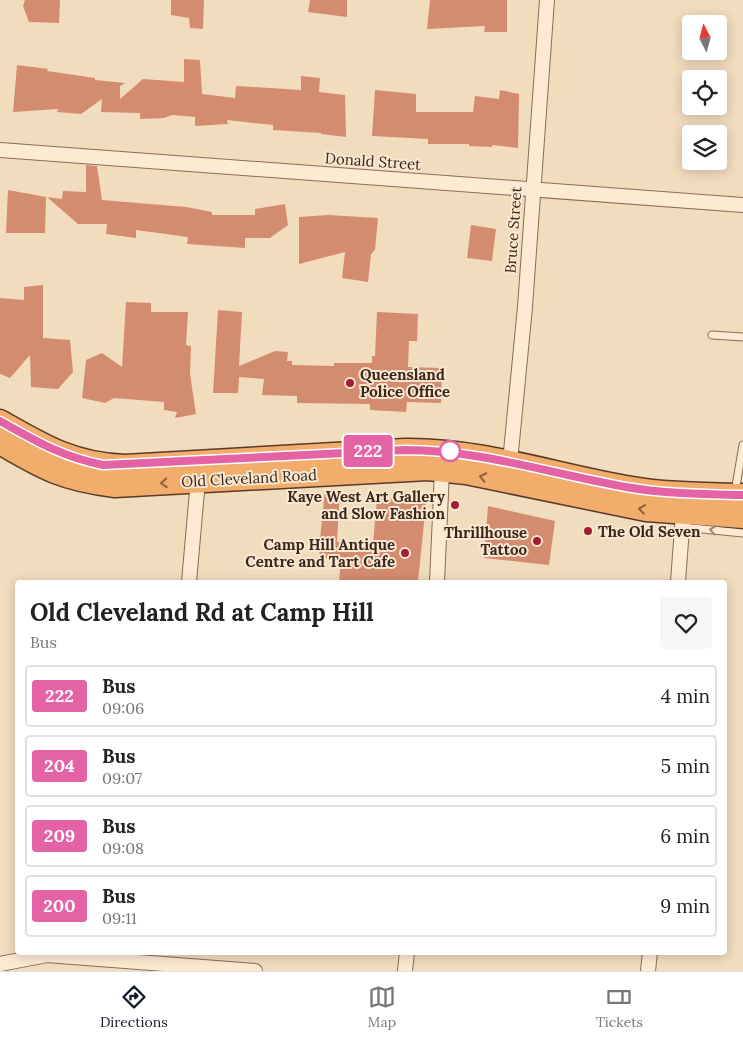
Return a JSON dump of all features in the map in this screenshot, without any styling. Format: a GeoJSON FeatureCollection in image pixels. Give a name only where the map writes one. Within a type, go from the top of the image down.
{"type":"FeatureCollection","features":[{"type":"Feature","properties":{"kind":"highway","name":"Old Cleveland Road"},"geometry":{"type":"LineString","coordinates":[[0,421],[42,445],[74,460],[103,465],[133,466],[405,450],[456,452],[626,487],[665,492],[739,495]]}},
{"type":"Feature","properties":{"kind":"highway","name":"Old Cleveland Road"},"geometry":{"type":"LineString","coordinates":[[0,443],[45,469],[66,477],[116,486],[397,470],[442,471],[466,474],[682,520],[743,517]]}},
{"type":"Feature","properties":{"kind":"street","name":"Bruce Street"},"geometry":{"type":"LineString","coordinates":[[510,462],[525,307],[547,0]]}},
{"type":"Feature","properties":{"kind":"street","name":"Donald Street"},"geometry":{"type":"LineString","coordinates":[[0,150],[743,205]]}},
{"type":"Feature","properties":{"kind":"street"},"geometry":{"type":"LineString","coordinates":[[437,580],[442,471]]}},
{"type":"Feature","properties":{"kind":"street"},"geometry":{"type":"LineString","coordinates":[[189,580],[198,480]]}},
{"type":"Feature","properties":{"kind":"street"},"geometry":{"type":"LineString","coordinates":[[678,580],[682,520]]}},
{"type":"Feature","properties":{"kind":"street"},"geometry":{"type":"LineString","coordinates":[[0,964],[47,955],[255,971]]}},
{"type":"Feature","properties":{"kind":"street"},"geometry":{"type":"LineString","coordinates":[[405,971],[407,955]]}},
{"type":"Feature","properties":{"kind":"street"},"geometry":{"type":"LineString","coordinates":[[648,971],[650,955]]}},
{"type":"Feature","properties":{"kind":"lane"},"geometry":{"type":"LineString","coordinates":[[712,335],[743,337]]}},
{"type":"Feature","properties":{"kind":"lane"},"geometry":{"type":"LineString","coordinates":[[739,495],[743,445]]}},
{"type":"Feature","properties":{"kind":"lane","name":"Old Cleveland Road"},"geometry":{"type":"LineString","coordinates":[[682,520],[743,533]]}},
{"type":"Feature","properties":{"kind":"building"},"geometry":{"type":"Polygon","coordinates":[[[25,0],[60,0],[59,23],[29,22],[23,6],[25,0]]]}},
{"type":"Feature","properties":{"kind":"building"},"geometry":{"type":"Polygon","coordinates":[[[171,0],[204,0],[203,29],[190,28],[189,18],[171,15],[171,0]]]}},
{"type":"Feature","properties":{"kind":"building"},"geometry":{"type":"Polygon","coordinates":[[[310,0],[347,0],[347,17],[308,12],[310,0]]]}},
{"type":"Feature","properties":{"kind":"building"},"geometry":{"type":"Polygon","coordinates":[[[430,0],[507,0],[507,32],[484,32],[485,26],[427,29],[430,0]]]}},
{"type":"Feature","properties":{"kind":"building"},"geometry":{"type":"Polygon","coordinates":[[[184,59],[200,60],[202,94],[235,98],[236,86],[301,90],[301,76],[320,78],[319,92],[345,95],[346,137],[321,133],[273,130],[273,125],[227,120],[228,124],[195,126],[195,117],[172,115],[164,118],[140,119],[140,113],[101,112],[102,99],[81,114],[57,112],[58,109],[13,112],[17,65],[95,78],[95,80],[125,83],[120,86],[120,99],[143,79],[184,82],[184,59]]]}},
{"type":"Feature","properties":{"kind":"building"},"geometry":{"type":"Polygon","coordinates":[[[375,90],[416,94],[416,112],[473,112],[475,96],[499,99],[500,90],[519,94],[518,148],[492,145],[492,147],[469,146],[469,144],[428,144],[428,139],[372,136],[375,90]]]}},
{"type":"Feature","properties":{"kind":"building"},"geometry":{"type":"Polygon","coordinates":[[[86,165],[97,166],[102,200],[186,207],[212,212],[212,215],[255,215],[255,209],[285,204],[288,225],[270,238],[245,238],[245,248],[187,244],[188,237],[136,230],[136,238],[106,234],[107,224],[78,224],[47,197],[62,199],[63,191],[86,192],[86,165]]]}},
{"type":"Feature","properties":{"kind":"building"},"geometry":{"type":"Polygon","coordinates":[[[8,190],[46,197],[45,233],[6,233],[8,190]]]}},
{"type":"Feature","properties":{"kind":"building"},"geometry":{"type":"Polygon","coordinates":[[[328,215],[378,218],[375,250],[371,254],[368,282],[342,278],[345,252],[299,264],[299,217],[328,215]]]}},
{"type":"Feature","properties":{"kind":"building"},"geometry":{"type":"Polygon","coordinates":[[[471,225],[496,229],[492,261],[467,258],[471,225]]]}},
{"type":"Feature","properties":{"kind":"building"},"geometry":{"type":"Polygon","coordinates":[[[43,285],[43,338],[70,340],[73,372],[58,389],[31,387],[30,355],[10,378],[0,374],[0,298],[24,300],[24,287],[43,285]]]}},
{"type":"Feature","properties":{"kind":"building"},"geometry":{"type":"Polygon","coordinates":[[[126,302],[151,303],[151,312],[188,312],[186,345],[191,346],[190,374],[196,414],[175,418],[177,412],[164,410],[164,402],[114,398],[105,403],[82,398],[86,360],[102,353],[122,367],[126,302]]]}},
{"type":"Feature","properties":{"kind":"building"},"geometry":{"type":"Polygon","coordinates":[[[218,310],[242,312],[239,366],[275,351],[288,352],[287,361],[292,361],[292,365],[334,366],[334,363],[372,363],[372,356],[375,356],[377,312],[418,314],[417,341],[409,341],[408,367],[442,368],[441,403],[407,402],[406,412],[370,410],[370,404],[297,403],[297,396],[262,395],[264,379],[239,377],[238,393],[213,393],[218,310]]]}},
{"type":"Feature","properties":{"kind":"building"},"geometry":{"type":"Polygon","coordinates":[[[340,489],[337,542],[373,544],[377,498],[411,500],[412,495],[421,496],[426,503],[418,580],[339,580],[341,559],[320,558],[319,549],[325,490],[340,489]]]}},
{"type":"Feature","properties":{"kind":"building"},"geometry":{"type":"Polygon","coordinates":[[[488,506],[555,521],[549,565],[484,558],[488,506]]]}},
{"type":"Feature","properties":{"kind":"bus line","name":"222"},"geometry":{"type":"LineString","coordinates":[[0,421],[42,445],[74,460],[103,465],[125,466],[349,452],[445,450],[657,492],[743,495]]}},
{"type":"Feature","properties":{"kind":"place","name":"Queensland Police Office"},"geometry":{"type":"Point","coordinates":[350,383]}},
{"type":"Feature","properties":{"kind":"place","name":"Kaye West Art Gallery and Slow Fashion"},"geometry":{"type":"Point","coordinates":[455,505]}},
{"type":"Feature","properties":{"kind":"place","name":"The Old Seven"},"geometry":{"type":"Point","coordinates":[588,531]}},
{"type":"Feature","properties":{"kind":"place","name":"Thrillhouse Tattoo"},"geometry":{"type":"Point","coordinates":[537,541]}},
{"type":"Feature","properties":{"kind":"place","name":"Camp Hill Antique Centre and Tart Cafe"},"geometry":{"type":"Point","coordinates":[405,553]}}]}
